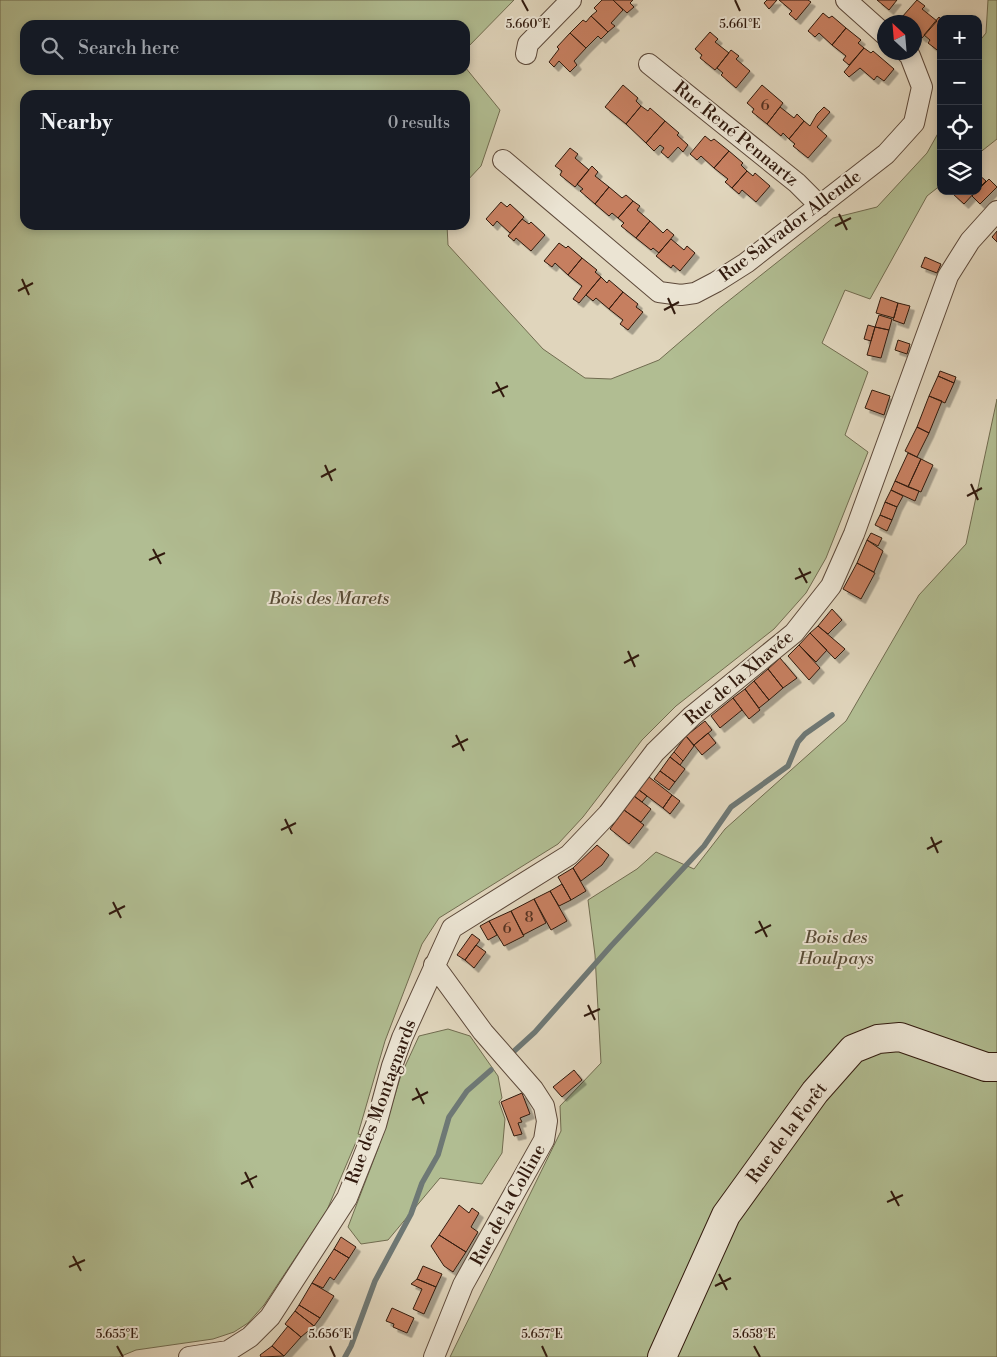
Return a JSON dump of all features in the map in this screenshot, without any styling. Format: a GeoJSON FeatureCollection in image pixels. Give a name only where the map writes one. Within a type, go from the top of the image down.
{"type":"FeatureCollection","features":[{"type":"Feature","properties":{"kind":"main road","name":"Rue de la Forêt"},"geometry":{"type":"LineString","coordinates":[[662,1357],[726,1214],[815,1092],[853,1050],[878,1039],[900,1037],[986,1067],[997,1068]]}},
{"type":"Feature","properties":{"kind":"street"},"geometry":{"type":"LineString","coordinates":[[526,54],[528,44],[571,0]]}},
{"type":"Feature","properties":{"kind":"street"},"geometry":{"type":"LineString","coordinates":[[846,0],[877,28]]}},
{"type":"Feature","properties":{"kind":"street","name":"Rue Salvador Allende"},"geometry":{"type":"LineString","coordinates":[[503,160],[659,292],[681,295],[695,292],[716,282],[746,263],[882,158],[914,123],[922,87],[912,60]]}},
{"type":"Feature","properties":{"kind":"street","name":"Rue René Pennartz"},"geometry":{"type":"LineString","coordinates":[[649,64],[797,183],[820,206]]}},
{"type":"Feature","properties":{"kind":"street","name":"Rue de la Xhavée"},"geometry":{"type":"LineString","coordinates":[[434,965],[452,928],[569,855],[608,814],[655,752],[692,716],[794,633],[831,586],[854,534],[948,276],[970,241],[997,211]]}},
{"type":"Feature","properties":{"kind":"street","name":"Rue des Montagnards"},"geometry":{"type":"LineString","coordinates":[[189,1357],[225,1354],[250,1336],[270,1317],[347,1198],[376,1125],[392,1066],[434,965]]}},
{"type":"Feature","properties":{"kind":"street","name":"Rue de la Colline"},"geometry":{"type":"LineString","coordinates":[[434,965],[483,1032],[533,1089],[544,1106],[546,1121],[544,1140],[464,1285],[434,1357]]}},
{"type":"Feature","properties":{"kind":"green space","name":"Bois des Marets"},"geometry":{"type":"Polygon","coordinates":[[[0,0],[514,0],[470,45],[470,20],[20,20],[20,75],[470,75],[470,73],[500,110],[481,166],[470,178],[470,90],[20,90],[20,230],[447,230],[448,245],[543,349],[585,378],[611,379],[659,360],[717,310],[833,218],[877,207],[927,153],[937,135],[937,188],[927,196],[870,299],[845,290],[822,343],[868,372],[845,435],[868,452],[826,558],[806,593],[774,629],[676,706],[642,740],[583,817],[558,844],[439,918],[422,944],[385,1041],[358,1134],[381,1140],[401,1075],[419,1036],[448,1029],[470,1036],[498,1076],[502,1098],[499,1102],[505,1119],[502,1153],[482,1184],[440,1178],[388,1240],[361,1244],[348,1227],[379,1146],[356,1142],[327,1210],[264,1305],[248,1323],[234,1332],[213,1339],[136,1350],[119,1357],[0,1357],[0,0]]]}},
{"type":"Feature","properties":{"kind":"green space"},"geometry":{"type":"Polygon","coordinates":[[[988,0],[997,0],[997,139],[982,151],[982,38],[986,33],[988,0]]]}},
{"type":"Feature","properties":{"kind":"green space","name":"Bois des Houlpays"},"geometry":{"type":"Polygon","coordinates":[[[997,399],[997,1357],[450,1357],[561,1131],[560,1106],[601,1063],[595,955],[588,900],[637,869],[656,852],[694,869],[725,829],[846,721],[919,595],[966,544],[997,399]]]}},
{"type":"Feature","properties":{"kind":"building"},"geometry":{"type":"Polygon","coordinates":[[[602,0],[613,0],[623,10],[611,23],[615,26],[608,32],[591,16],[597,11],[594,8],[602,0]]]}},
{"type":"Feature","properties":{"kind":"building"},"geometry":{"type":"Polygon","coordinates":[[[613,0],[633,0],[630,3],[634,7],[627,13],[613,0]]]}},
{"type":"Feature","properties":{"kind":"building"},"geometry":{"type":"Polygon","coordinates":[[[767,0],[777,0],[769,9],[764,3],[767,0]]]}},
{"type":"Feature","properties":{"kind":"building"},"geometry":{"type":"Polygon","coordinates":[[[779,0],[808,0],[811,2],[796,20],[789,14],[792,11],[779,0]]]}},
{"type":"Feature","properties":{"kind":"building"},"geometry":{"type":"Polygon","coordinates":[[[877,0],[897,0],[889,10],[877,0]]]}},
{"type":"Feature","properties":{"kind":"building"},"geometry":{"type":"Polygon","coordinates":[[[917,0],[925,6],[922,9],[937,21],[922,38],[922,15],[904,15],[917,0]]]}},
{"type":"Feature","properties":{"kind":"building"},"geometry":{"type":"Polygon","coordinates":[[[823,13],[829,18],[832,16],[846,28],[832,45],[819,33],[815,37],[808,31],[823,13]]]}},
{"type":"Feature","properties":{"kind":"building"},"geometry":{"type":"Polygon","coordinates":[[[591,16],[608,32],[601,39],[598,36],[586,48],[570,33],[583,20],[586,22],[591,16]]]}},
{"type":"Feature","properties":{"kind":"building"},"geometry":{"type":"Polygon","coordinates":[[[937,19],[937,50],[928,43],[930,40],[924,35],[937,19]]]}},
{"type":"Feature","properties":{"kind":"building"},"geometry":{"type":"Polygon","coordinates":[[[846,28],[861,40],[858,43],[864,48],[849,65],[843,60],[846,56],[832,45],[846,28]]]}},
{"type":"Feature","properties":{"kind":"building"},"geometry":{"type":"Polygon","coordinates":[[[710,32],[718,39],[715,42],[729,53],[715,70],[700,58],[702,55],[695,49],[710,32]]]}},
{"type":"Feature","properties":{"kind":"building"},"geometry":{"type":"Polygon","coordinates":[[[570,33],[586,48],[574,61],[577,65],[570,72],[559,61],[554,67],[549,62],[559,49],[557,47],[570,33]]]}},
{"type":"Feature","properties":{"kind":"building"},"geometry":{"type":"Polygon","coordinates":[[[864,48],[871,53],[873,51],[877,54],[877,60],[884,60],[894,69],[884,81],[877,76],[874,80],[860,68],[849,77],[844,72],[864,48]]]}},
{"type":"Feature","properties":{"kind":"building"},"geometry":{"type":"Polygon","coordinates":[[[731,50],[739,56],[736,59],[750,71],[736,88],[721,75],[723,73],[717,68],[731,50]]]}},
{"type":"Feature","properties":{"kind":"building"},"geometry":{"type":"Polygon","coordinates":[[[623,85],[638,98],[636,101],[641,106],[626,124],[605,107],[623,85]]]}},
{"type":"Feature","properties":{"kind":"building"},"geometry":{"type":"Polygon","coordinates":[[[762,85],[783,103],[767,124],[752,112],[754,109],[747,103],[762,85]]]}},
{"type":"Feature","properties":{"kind":"building"},"geometry":{"type":"Polygon","coordinates":[[[641,106],[648,111],[650,108],[665,121],[646,143],[626,124],[641,106]]]}},
{"type":"Feature","properties":{"kind":"building"},"geometry":{"type":"Polygon","coordinates":[[[780,107],[794,118],[797,114],[804,121],[789,139],[783,133],[781,136],[767,124],[780,107]]]}},
{"type":"Feature","properties":{"kind":"building"},"geometry":{"type":"Polygon","coordinates":[[[824,107],[830,112],[817,127],[827,136],[808,158],[793,146],[795,144],[789,139],[804,121],[810,126],[824,107]]]}},
{"type":"Feature","properties":{"kind":"building"},"geometry":{"type":"Polygon","coordinates":[[[665,121],[679,133],[677,135],[688,145],[683,152],[678,147],[668,158],[661,152],[664,148],[660,145],[654,151],[646,143],[665,121]]]}},
{"type":"Feature","properties":{"kind":"building"},"geometry":{"type":"Polygon","coordinates":[[[705,136],[711,141],[714,139],[729,151],[714,168],[701,156],[697,160],[690,154],[705,136]]]}},
{"type":"Feature","properties":{"kind":"building"},"geometry":{"type":"Polygon","coordinates":[[[570,148],[578,154],[575,158],[589,170],[575,187],[560,175],[562,171],[555,166],[570,148]]]}},
{"type":"Feature","properties":{"kind":"building"},"geometry":{"type":"Polygon","coordinates":[[[729,151],[743,163],[741,165],[747,171],[732,188],[725,182],[728,179],[714,168],[729,151]]]}},
{"type":"Feature","properties":{"kind":"building"},"geometry":{"type":"Polygon","coordinates":[[[592,166],[598,172],[595,176],[609,187],[595,204],[580,191],[583,189],[577,184],[592,166]]]}},
{"type":"Feature","properties":{"kind":"building"},"geometry":{"type":"Polygon","coordinates":[[[747,171],[753,176],[755,173],[770,186],[756,202],[742,190],[739,194],[732,188],[747,171]]]}},
{"type":"Feature","properties":{"kind":"building"},"geometry":{"type":"Polygon","coordinates":[[[989,179],[997,187],[980,204],[972,196],[982,195],[982,186],[989,179]]]}},
{"type":"Feature","properties":{"kind":"building"},"geometry":{"type":"Polygon","coordinates":[[[609,187],[622,198],[626,195],[633,201],[618,218],[612,213],[609,216],[595,204],[609,187]]]}},
{"type":"Feature","properties":{"kind":"building"},"geometry":{"type":"Polygon","coordinates":[[[954,195],[972,195],[964,204],[954,195]]]}},
{"type":"Feature","properties":{"kind":"building"},"geometry":{"type":"Polygon","coordinates":[[[633,201],[640,206],[637,210],[650,221],[636,238],[621,226],[624,223],[618,218],[633,201]]]}},
{"type":"Feature","properties":{"kind":"building"},"geometry":{"type":"Polygon","coordinates":[[[501,202],[507,207],[510,204],[524,217],[510,233],[497,221],[493,226],[486,219],[501,202]]]}},
{"type":"Feature","properties":{"kind":"building"},"geometry":{"type":"Polygon","coordinates":[[[522,219],[529,224],[531,222],[545,235],[531,251],[516,238],[514,241],[508,236],[522,219]]]}},
{"type":"Feature","properties":{"kind":"building"},"geometry":{"type":"Polygon","coordinates":[[[650,221],[663,233],[667,229],[674,235],[659,253],[653,248],[651,250],[636,238],[650,221]]]}},
{"type":"Feature","properties":{"kind":"building"},"geometry":{"type":"Polygon","coordinates":[[[997,231],[997,242],[992,237],[997,231]]]}},
{"type":"Feature","properties":{"kind":"building"},"geometry":{"type":"Polygon","coordinates":[[[671,239],[684,250],[687,246],[695,253],[680,271],[673,265],[671,268],[656,256],[671,239]]]}},
{"type":"Feature","properties":{"kind":"building"},"geometry":{"type":"Polygon","coordinates":[[[559,243],[566,248],[568,246],[582,258],[568,275],[555,263],[552,267],[544,261],[559,243]]]}},
{"type":"Feature","properties":{"kind":"building"},"geometry":{"type":"Polygon","coordinates":[[[925,257],[941,264],[937,273],[921,267],[925,257]]]}},
{"type":"Feature","properties":{"kind":"building"},"geometry":{"type":"Polygon","coordinates":[[[582,258],[597,270],[595,272],[601,277],[579,303],[573,299],[582,286],[568,275],[582,258]]]}},
{"type":"Feature","properties":{"kind":"building"},"geometry":{"type":"Polygon","coordinates":[[[601,277],[607,283],[609,280],[623,292],[609,309],[596,298],[593,301],[586,295],[601,277]]]}},
{"type":"Feature","properties":{"kind":"building"},"geometry":{"type":"Polygon","coordinates":[[[623,292],[638,304],[636,307],[643,312],[628,330],[620,324],[623,320],[609,309],[623,292]]]}},
{"type":"Feature","properties":{"kind":"building"},"geometry":{"type":"Polygon","coordinates":[[[881,297],[898,303],[894,318],[876,313],[881,297]]]}},
{"type":"Feature","properties":{"kind":"building"},"geometry":{"type":"Polygon","coordinates":[[[898,303],[910,306],[904,324],[893,320],[898,303]]]}},
{"type":"Feature","properties":{"kind":"building"},"geometry":{"type":"Polygon","coordinates":[[[879,315],[892,319],[889,330],[875,327],[879,315]]]}},
{"type":"Feature","properties":{"kind":"building"},"geometry":{"type":"Polygon","coordinates":[[[868,325],[875,327],[871,341],[864,339],[868,325]]]}},
{"type":"Feature","properties":{"kind":"building"},"geometry":{"type":"Polygon","coordinates":[[[875,327],[889,330],[881,358],[867,355],[875,327]]]}},
{"type":"Feature","properties":{"kind":"building"},"geometry":{"type":"Polygon","coordinates":[[[898,340],[910,344],[907,354],[895,350],[898,340]]]}},
{"type":"Feature","properties":{"kind":"building"},"geometry":{"type":"Polygon","coordinates":[[[940,371],[956,377],[954,383],[938,376],[940,371]]]}},
{"type":"Feature","properties":{"kind":"building"},"geometry":{"type":"Polygon","coordinates":[[[938,376],[954,383],[945,403],[929,396],[938,376]]]}},
{"type":"Feature","properties":{"kind":"building"},"geometry":{"type":"Polygon","coordinates":[[[872,390],[890,396],[884,415],[865,408],[872,390]]]}},
{"type":"Feature","properties":{"kind":"building"},"geometry":{"type":"Polygon","coordinates":[[[929,396],[942,401],[929,433],[917,427],[929,396]]]}},
{"type":"Feature","properties":{"kind":"building"},"geometry":{"type":"Polygon","coordinates":[[[917,427],[929,433],[917,457],[905,451],[917,427]]]}},
{"type":"Feature","properties":{"kind":"building"},"geometry":{"type":"Polygon","coordinates":[[[908,453],[921,459],[908,487],[895,481],[908,453]]]}},
{"type":"Feature","properties":{"kind":"building"},"geometry":{"type":"Polygon","coordinates":[[[921,459],[933,465],[921,492],[908,487],[921,459]]]}},
{"type":"Feature","properties":{"kind":"building"},"geometry":{"type":"Polygon","coordinates":[[[895,481],[919,491],[915,501],[891,490],[895,481]]]}},
{"type":"Feature","properties":{"kind":"building"},"geometry":{"type":"Polygon","coordinates":[[[891,490],[903,496],[897,507],[885,502],[891,490]]]}},
{"type":"Feature","properties":{"kind":"building"},"geometry":{"type":"Polygon","coordinates":[[[885,502],[897,507],[892,520],[880,515],[885,502]]]}},
{"type":"Feature","properties":{"kind":"building"},"geometry":{"type":"Polygon","coordinates":[[[880,515],[892,520],[887,531],[875,525],[880,515]]]}},
{"type":"Feature","properties":{"kind":"building"},"geometry":{"type":"Polygon","coordinates":[[[871,533],[882,538],[878,546],[867,540],[871,533]]]}},
{"type":"Feature","properties":{"kind":"building"},"geometry":{"type":"Polygon","coordinates":[[[867,540],[883,551],[874,572],[857,563],[867,540]]]}},
{"type":"Feature","properties":{"kind":"building"},"geometry":{"type":"Polygon","coordinates":[[[857,563],[875,573],[861,599],[843,589],[857,563]]]}},
{"type":"Feature","properties":{"kind":"building"},"geometry":{"type":"Polygon","coordinates":[[[832,609],[842,620],[828,634],[818,626],[832,609]]]}},
{"type":"Feature","properties":{"kind":"building"},"geometry":{"type":"Polygon","coordinates":[[[818,626],[845,649],[835,659],[810,633],[818,626]]]}},
{"type":"Feature","properties":{"kind":"building"},"geometry":{"type":"Polygon","coordinates":[[[810,633],[827,650],[816,662],[799,645],[810,633]]]}},
{"type":"Feature","properties":{"kind":"building"},"geometry":{"type":"Polygon","coordinates":[[[799,645],[820,668],[809,680],[788,656],[799,645]]]}},
{"type":"Feature","properties":{"kind":"building"},"geometry":{"type":"Polygon","coordinates":[[[780,658],[797,678],[783,688],[768,669],[780,658]]]}},
{"type":"Feature","properties":{"kind":"building"},"geometry":{"type":"Polygon","coordinates":[[[768,669],[783,688],[769,700],[754,681],[768,669]]]}},
{"type":"Feature","properties":{"kind":"building"},"geometry":{"type":"Polygon","coordinates":[[[754,681],[769,700],[759,708],[745,689],[754,681]]]}},
{"type":"Feature","properties":{"kind":"building"},"geometry":{"type":"Polygon","coordinates":[[[745,689],[760,710],[749,719],[733,698],[745,689]]]}},
{"type":"Feature","properties":{"kind":"building"},"geometry":{"type":"Polygon","coordinates":[[[733,698],[742,710],[720,728],[711,716],[733,698]]]}},
{"type":"Feature","properties":{"kind":"building"},"geometry":{"type":"Polygon","coordinates":[[[705,721],[712,730],[694,745],[686,736],[705,721]]]}},
{"type":"Feature","properties":{"kind":"building"},"geometry":{"type":"Polygon","coordinates":[[[708,733],[716,743],[702,755],[694,745],[708,733]]]}},
{"type":"Feature","properties":{"kind":"building"},"geometry":{"type":"Polygon","coordinates":[[[686,736],[694,746],[683,761],[674,752],[686,736]]]}},
{"type":"Feature","properties":{"kind":"building"},"geometry":{"type":"Polygon","coordinates":[[[674,752],[683,761],[680,765],[670,757],[674,752]]]}},
{"type":"Feature","properties":{"kind":"building"},"geometry":{"type":"Polygon","coordinates":[[[670,757],[685,769],[675,782],[660,771],[670,757]]]}},
{"type":"Feature","properties":{"kind":"building"},"geometry":{"type":"Polygon","coordinates":[[[660,771],[675,782],[669,790],[654,779],[660,771]]]}},
{"type":"Feature","properties":{"kind":"building"},"geometry":{"type":"Polygon","coordinates":[[[649,777],[672,795],[663,808],[639,790],[649,777]]]}},
{"type":"Feature","properties":{"kind":"building"},"geometry":{"type":"Polygon","coordinates":[[[639,790],[647,796],[642,802],[634,796],[639,790]]]}},
{"type":"Feature","properties":{"kind":"building"},"geometry":{"type":"Polygon","coordinates":[[[672,795],[680,801],[670,814],[663,808],[672,795]]]}},
{"type":"Feature","properties":{"kind":"building"},"geometry":{"type":"Polygon","coordinates":[[[634,796],[651,809],[641,822],[624,810],[634,796]]]}},
{"type":"Feature","properties":{"kind":"building"},"geometry":{"type":"Polygon","coordinates":[[[624,810],[644,825],[629,844],[610,829],[624,810]]]}},
{"type":"Feature","properties":{"kind":"building"},"geometry":{"type":"Polygon","coordinates":[[[597,845],[609,855],[602,865],[581,881],[573,868],[597,845]]]}},
{"type":"Feature","properties":{"kind":"building"},"geometry":{"type":"Polygon","coordinates":[[[573,868],[586,891],[571,900],[558,877],[573,868]]]}},
{"type":"Feature","properties":{"kind":"building"},"geometry":{"type":"Polygon","coordinates":[[[562,884],[571,900],[559,906],[550,891],[562,884]]]}},
{"type":"Feature","properties":{"kind":"building"},"geometry":{"type":"Polygon","coordinates":[[[550,891],[567,921],[551,930],[534,899],[550,891]]]}},
{"type":"Feature","properties":{"kind":"building"},"geometry":{"type":"Polygon","coordinates":[[[534,899],[546,923],[523,935],[511,911],[534,899]]]}},
{"type":"Feature","properties":{"kind":"building"},"geometry":{"type":"Polygon","coordinates":[[[511,911],[524,936],[504,946],[489,921],[511,911]]]}},
{"type":"Feature","properties":{"kind":"building"},"geometry":{"type":"Polygon","coordinates":[[[489,921],[497,935],[488,940],[480,926],[489,921]]]}},
{"type":"Feature","properties":{"kind":"building"},"geometry":{"type":"Polygon","coordinates":[[[472,934],[480,940],[465,960],[457,955],[472,934]]]}},
{"type":"Feature","properties":{"kind":"building"},"geometry":{"type":"Polygon","coordinates":[[[476,945],[486,952],[474,968],[465,960],[476,945]]]}},
{"type":"Feature","properties":{"kind":"building"},"geometry":{"type":"Polygon","coordinates":[[[574,1070],[582,1080],[562,1097],[553,1087],[574,1070]]]}},
{"type":"Feature","properties":{"kind":"building"},"geometry":{"type":"Polygon","coordinates":[[[522,1093],[530,1114],[520,1118],[522,1122],[518,1123],[522,1134],[514,1136],[501,1102],[522,1093]]]}},
{"type":"Feature","properties":{"kind":"building"},"geometry":{"type":"Polygon","coordinates":[[[459,1205],[469,1213],[472,1208],[479,1213],[471,1227],[478,1232],[466,1252],[439,1235],[459,1205]]]}},
{"type":"Feature","properties":{"kind":"building"},"geometry":{"type":"Polygon","coordinates":[[[439,1235],[466,1252],[453,1272],[444,1266],[431,1246],[439,1235]]]}},
{"type":"Feature","properties":{"kind":"building"},"geometry":{"type":"Polygon","coordinates":[[[341,1237],[356,1247],[349,1258],[334,1249],[341,1237]]]}},
{"type":"Feature","properties":{"kind":"building"},"geometry":{"type":"Polygon","coordinates":[[[334,1249],[349,1258],[334,1280],[330,1277],[323,1288],[312,1283],[334,1249]]]}},
{"type":"Feature","properties":{"kind":"building"},"geometry":{"type":"Polygon","coordinates":[[[423,1266],[442,1274],[436,1287],[417,1279],[423,1266]]]}},
{"type":"Feature","properties":{"kind":"building"},"geometry":{"type":"Polygon","coordinates":[[[417,1279],[436,1287],[424,1314],[413,1309],[422,1289],[411,1284],[417,1279]]]}},
{"type":"Feature","properties":{"kind":"building"},"geometry":{"type":"Polygon","coordinates":[[[312,1283],[334,1296],[320,1318],[299,1305],[312,1283]]]}},
{"type":"Feature","properties":{"kind":"building"},"geometry":{"type":"Polygon","coordinates":[[[299,1305],[320,1318],[314,1326],[295,1311],[299,1305]]]}},
{"type":"Feature","properties":{"kind":"building"},"geometry":{"type":"Polygon","coordinates":[[[392,1308],[414,1318],[407,1333],[393,1327],[394,1324],[386,1321],[392,1308]]]}},
{"type":"Feature","properties":{"kind":"building"},"geometry":{"type":"Polygon","coordinates":[[[295,1311],[314,1326],[301,1337],[285,1324],[295,1311]]]}},
{"type":"Feature","properties":{"kind":"building"},"geometry":{"type":"Polygon","coordinates":[[[288,1326],[301,1337],[284,1356],[272,1346],[288,1326]]]}},
{"type":"Feature","properties":{"kind":"building"},"geometry":{"type":"Polygon","coordinates":[[[272,1346],[284,1356],[261,1357],[260,1355],[272,1346]]]}},
{"type":"Feature","properties":{"kind":"waterway"},"geometry":{"type":"LineString","coordinates":[[512,1053],[535,1032],[611,946],[704,846],[731,807],[788,766],[798,742],[805,734],[832,715]]}},
{"type":"Feature","properties":{"kind":"waterway"},"geometry":{"type":"LineString","coordinates":[[345,1357],[351,1346],[375,1281],[411,1214],[422,1183],[438,1155],[449,1117],[467,1091],[491,1070]]}}]}
